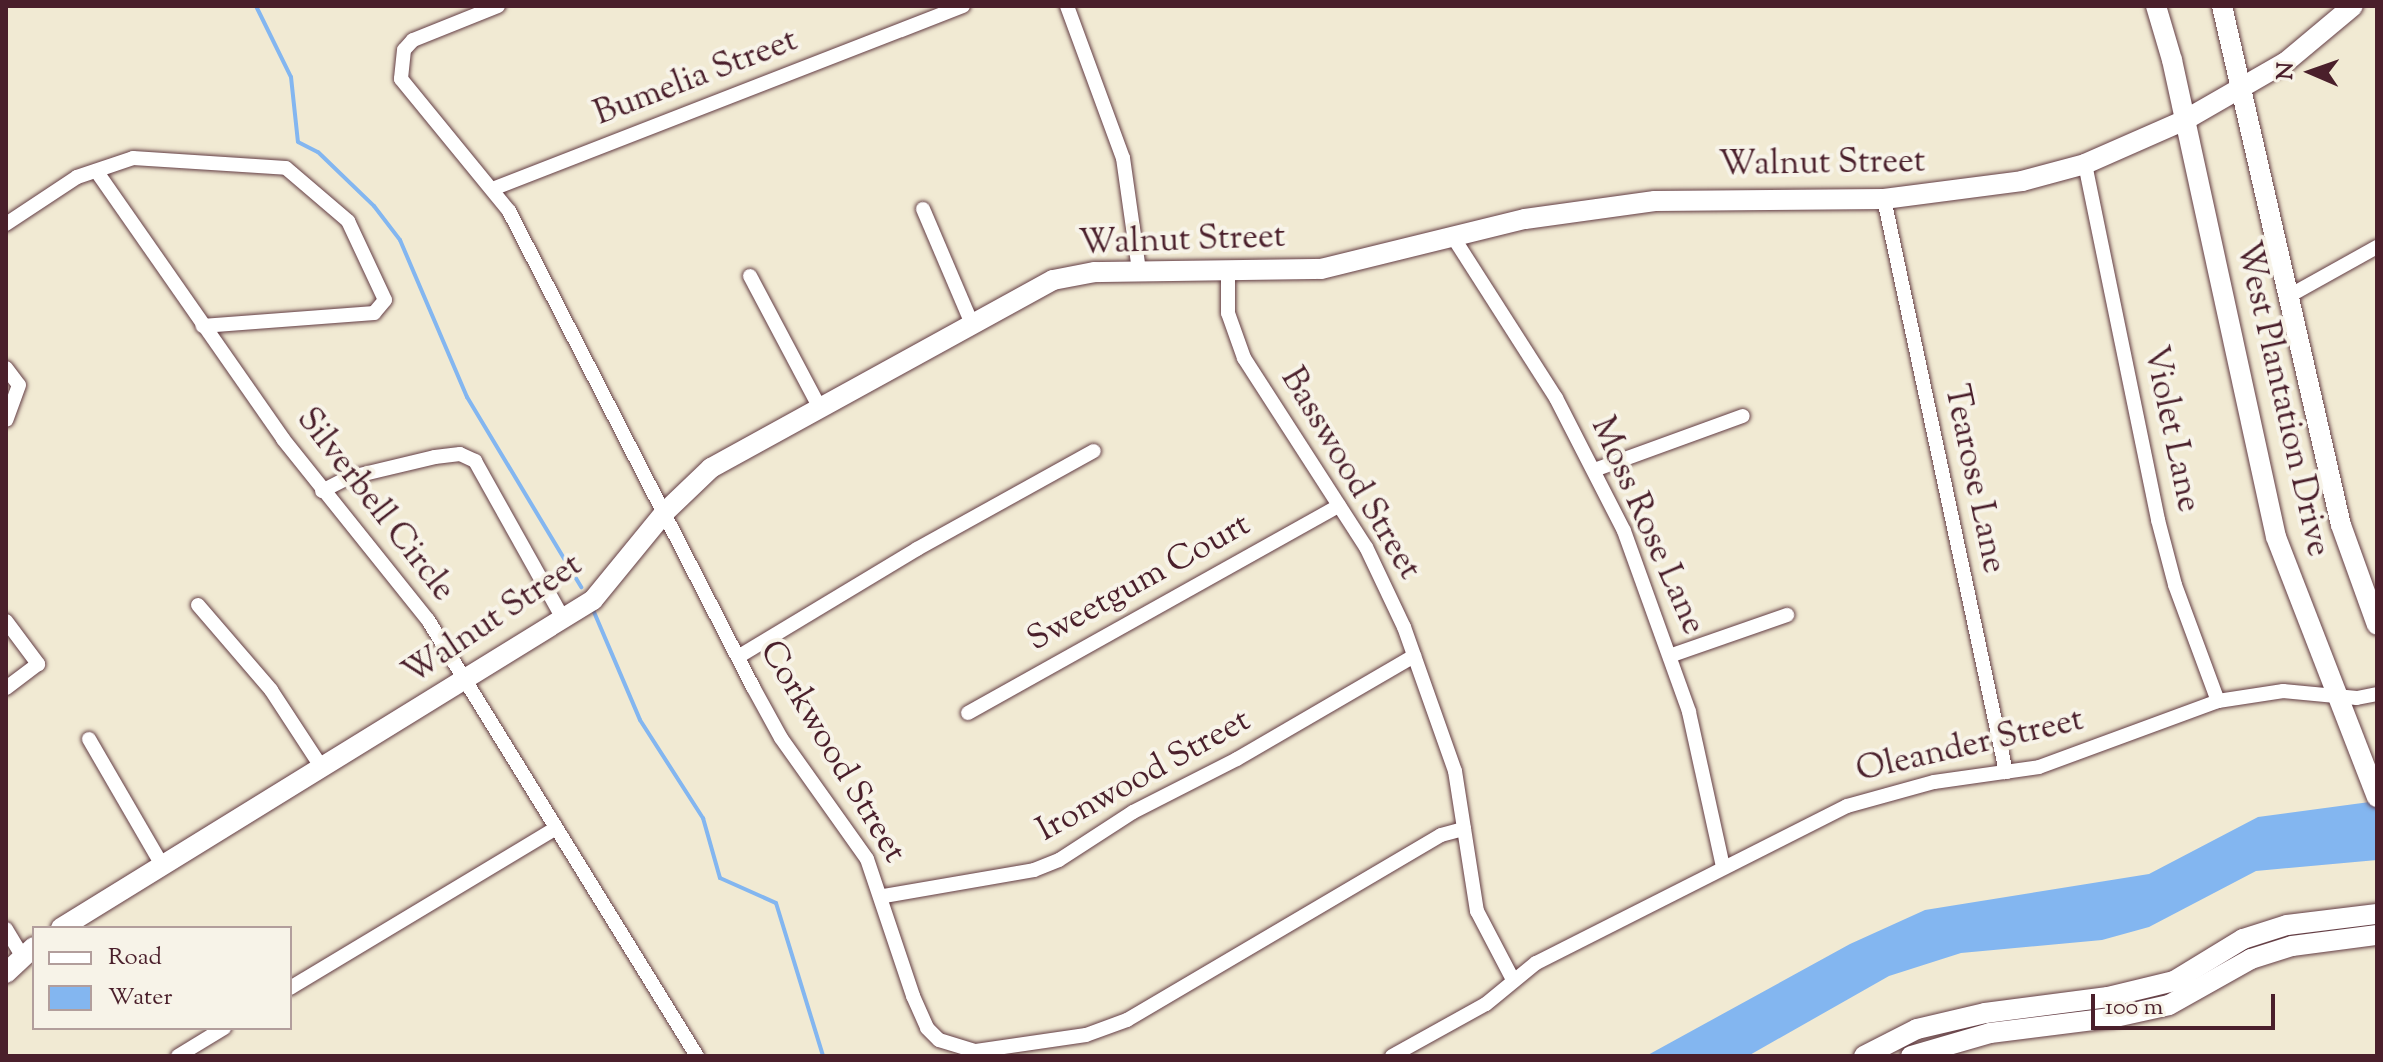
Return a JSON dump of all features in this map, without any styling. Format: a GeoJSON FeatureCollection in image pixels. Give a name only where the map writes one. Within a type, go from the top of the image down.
{"type":"FeatureCollection","features":[{"type":"Feature","properties":{"kind":"street","name":"Corkwood Street"},"geometry":{"type":"LineString","coordinates":[[498,6],[413,40],[400,65],[401,79],[410,94],[495,188],[781,738],[842,818],[884,896],[927,1028],[956,1049],[976,1051],[1086,1035],[1127,1020],[1441,835],[1464,829]]}},
{"type":"Feature","properties":{"kind":"street","name":"Bumelia Street"},"geometry":{"type":"LineString","coordinates":[[495,188],[963,6]]}},
{"type":"Feature","properties":{"kind":"street"},"geometry":{"type":"LineString","coordinates":[[1067,6],[1123,158],[1139,270]]}},
{"type":"Feature","properties":{"kind":"street","name":"West Plantation Drive"},"geometry":{"type":"LineString","coordinates":[[2156,6],[2185,120],[2276,537],[2376,796]]}},
{"type":"Feature","properties":{"kind":"street","name":"West Plantation Drive"},"geometry":{"type":"LineString","coordinates":[[2222,6],[2341,525],[2377,625]]}},
{"type":"Feature","properties":{"kind":"street","name":"Walnut Street"},"geometry":{"type":"LineString","coordinates":[[64,926],[593,600],[665,512],[711,468],[1053,280],[1139,270],[1228,273],[1321,269],[1525,219],[1655,201],[1884,199],[1971,190],[2085,164],[2185,120],[2286,62],[2353,6]]}},
{"type":"Feature","properties":{"kind":"street"},"geometry":{"type":"LineString","coordinates":[[6,224],[53,191],[133,158],[286,168],[348,221],[385,300],[374,313],[202,326]]}},
{"type":"Feature","properties":{"kind":"street","name":"Violet Lane"},"geometry":{"type":"LineString","coordinates":[[2085,164],[2165,546],[2218,701]]}},
{"type":"Feature","properties":{"kind":"street","name":"Silverbell Circle"},"geometry":{"type":"LineString","coordinates":[[97,172],[202,326],[322,491],[392,572],[467,678],[697,1056]]}},
{"type":"Feature","properties":{"kind":"street","name":"Tearose Lane"},"geometry":{"type":"LineString","coordinates":[[1884,199],[2006,772]]}},
{"type":"Feature","properties":{"kind":"street"},"geometry":{"type":"LineString","coordinates":[[923,209],[972,324]]}},
{"type":"Feature","properties":{"kind":"street","name":"Moss Rose Lane"},"geometry":{"type":"LineString","coordinates":[[1453,237],[1514,327],[1597,469],[1672,655],[1723,867]]}},
{"type":"Feature","properties":{"kind":"street"},"geometry":{"type":"LineString","coordinates":[[2289,296],[2377,247]]}},
{"type":"Feature","properties":{"kind":"street","name":"Basswood Street"},"geometry":{"type":"LineString","coordinates":[[1228,273],[1235,339],[1366,547],[1414,656],[1455,771],[1477,911],[1512,978]]}},
{"type":"Feature","properties":{"kind":"street"},"geometry":{"type":"LineString","coordinates":[[750,276],[820,408]]}},
{"type":"Feature","properties":{"kind":"street"},"geometry":{"type":"LineString","coordinates":[[6,368],[19,385],[6,420]]}},
{"type":"Feature","properties":{"kind":"street"},"geometry":{"type":"LineString","coordinates":[[1597,469],[1743,416]]}},
{"type":"Feature","properties":{"kind":"street"},"geometry":{"type":"LineString","coordinates":[[738,657],[917,549],[1094,451]]}},
{"type":"Feature","properties":{"kind":"street"},"geometry":{"type":"LineString","coordinates":[[322,491],[347,478],[435,457],[460,454],[475,461],[564,620]]}},
{"type":"Feature","properties":{"kind":"street","name":"Sweetgum Court"},"geometry":{"type":"LineString","coordinates":[[968,713],[1339,506]]}},
{"type":"Feature","properties":{"kind":"street"},"geometry":{"type":"LineString","coordinates":[[198,605],[271,690],[322,768]]}},
{"type":"Feature","properties":{"kind":"street"},"geometry":{"type":"LineString","coordinates":[[1672,655],[1787,615]]}},
{"type":"Feature","properties":{"kind":"street"},"geometry":{"type":"LineString","coordinates":[[6,621],[38,664],[6,688]]}},
{"type":"Feature","properties":{"kind":"street","name":"Ironwood Street"},"geometry":{"type":"LineString","coordinates":[[884,896],[1034,870],[1059,860],[1133,812],[1237,759],[1414,656]]}},
{"type":"Feature","properties":{"kind":"street","name":"Oleander Street"},"geometry":{"type":"LineString","coordinates":[[1392,1056],[1486,1004],[1512,978],[1847,806],[1934,782],[2006,772],[2079,756],[2218,701],[2283,691],[2339,696],[2377,694]]}},
{"type":"Feature","properties":{"kind":"street"},"geometry":{"type":"LineString","coordinates":[[89,739],[162,865]]}},
{"type":"Feature","properties":{"kind":"street"},"geometry":{"type":"LineString","coordinates":[[292,987],[556,828]]}},
{"type":"Feature","properties":{"kind":"street"},"geometry":{"type":"LineString","coordinates":[[1864,1056],[1917,1029],[1985,1013],[2108,997],[2158,985],[2243,939],[2287,925],[2377,914]]}},
{"type":"Feature","properties":{"kind":"street"},"geometry":{"type":"LineString","coordinates":[[2347,918],[2349,940]]}},
{"type":"Feature","properties":{"kind":"street"},"geometry":{"type":"LineString","coordinates":[[6,929],[28,952],[6,973]]}},
{"type":"Feature","properties":{"kind":"street"},"geometry":{"type":"LineString","coordinates":[[1911,1056],[1990,1033],[2111,1018],[2169,1005],[2251,959],[2292,946],[2377,935]]}},
{"type":"Feature","properties":{"kind":"street"},"geometry":{"type":"LineString","coordinates":[[2158,985],[2169,1005]]}},
{"type":"Feature","properties":{"kind":"street"},"geometry":{"type":"LineString","coordinates":[[178,1056],[221,1030]]}},
{"type":"Feature","properties":{"kind":"water"},"geometry":{"type":"Polygon","coordinates":[[[2377,801],[2377,860],[2256,871],[2149,927],[2102,940],[1961,953],[1889,976],[1748,1056],[1646,1056],[1850,944],[1925,910],[2149,874],[2258,817],[2377,801]]]}},
{"type":"Feature","properties":{"kind":"waterway"},"geometry":{"type":"LineString","coordinates":[[256,6],[291,77],[298,142],[318,152],[374,206],[400,240],[467,397],[581,587]]}},
{"type":"Feature","properties":{"kind":"waterway"},"geometry":{"type":"LineString","coordinates":[[594,612],[640,720],[703,818],[720,878],[776,903],[823,1056]]}}]}
